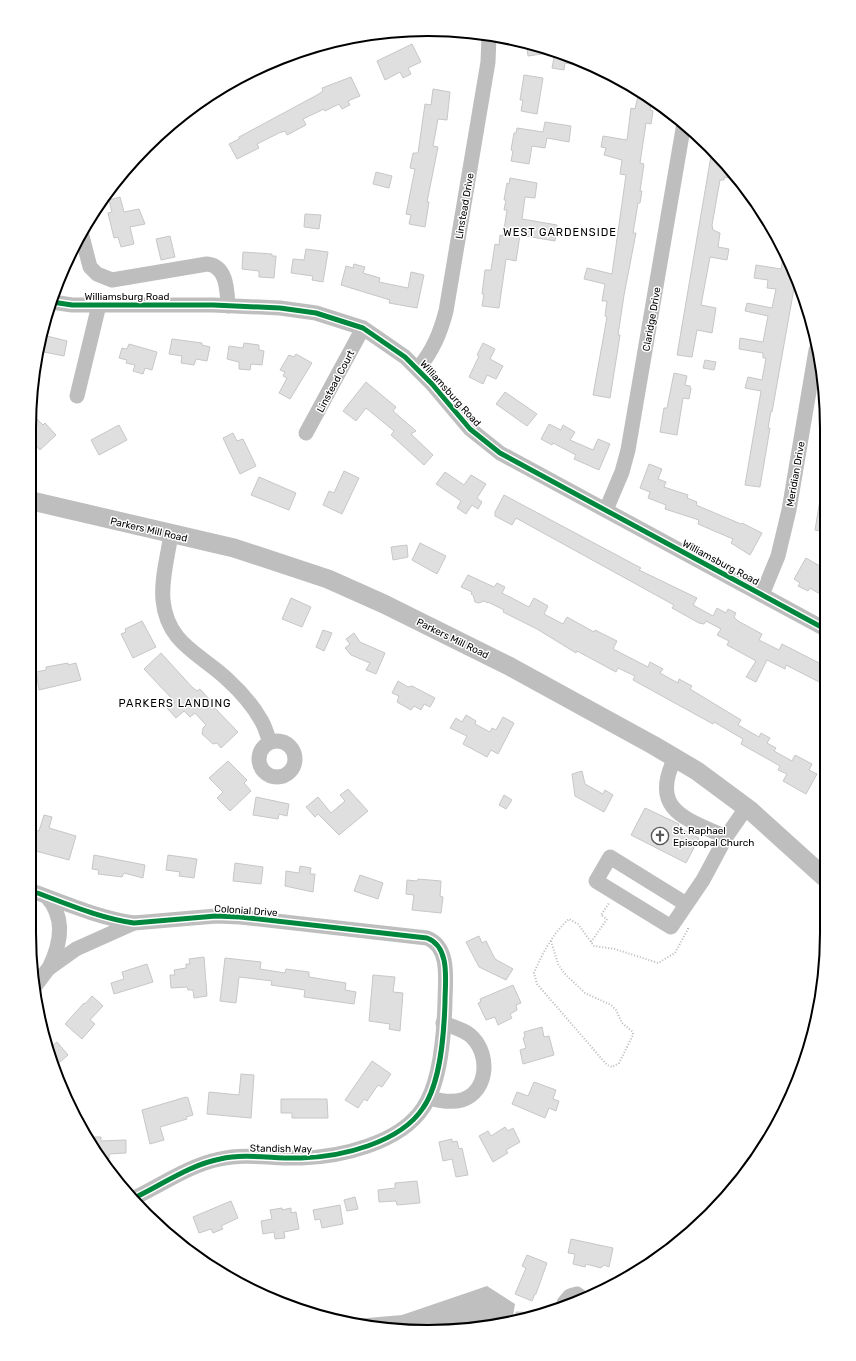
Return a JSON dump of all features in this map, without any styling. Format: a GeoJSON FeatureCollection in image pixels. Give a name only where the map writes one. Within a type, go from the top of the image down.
{"type":"FeatureCollection","features":[{"type":"Feature","properties":{"kind":"main road","name":"Parkers Mill Road"},"geometry":{"type":"LineString","coordinates":[[36,502],[234,548],[293,566],[384,604],[510,666],[675,758],[722,789],[746,808],[820,873]]}},
{"type":"Feature","properties":{"kind":"street","name":"Linstead Drive"},"geometry":{"type":"LineString","coordinates":[[418,369],[431,352],[440,334],[446,311],[488,62],[489,41]]}},
{"type":"Feature","properties":{"kind":"street","name":"Claridge Drive"},"geometry":{"type":"LineString","coordinates":[[606,510],[622,472],[629,443],[683,130]]}},
{"type":"Feature","properties":{"kind":"street"},"geometry":{"type":"LineString","coordinates":[[83,242],[90,267],[97,274],[112,280],[213,264],[220,270],[225,281],[228,306]]}},
{"type":"Feature","properties":{"kind":"street","name":"Williamsburg Road"},"geometry":{"type":"LineString","coordinates":[[57,302],[99,305],[228,306],[300,310],[316,313],[363,328],[384,341],[418,369],[456,415],[484,442],[520,465],[820,626]]}},
{"type":"Feature","properties":{"kind":"street"},"geometry":{"type":"LineString","coordinates":[[77,396],[99,305]]}},
{"type":"Feature","properties":{"kind":"street","name":"Linstead Court"},"geometry":{"type":"LineString","coordinates":[[306,433],[363,328]]}},
{"type":"Feature","properties":{"kind":"street","name":"Meridian Drive"},"geometry":{"type":"LineString","coordinates":[[762,595],[778,556],[789,510],[814,362]]}},
{"type":"Feature","properties":{"kind":"street"},"geometry":{"type":"LineString","coordinates":[[171,534],[163,600],[172,628],[187,648],[218,670],[242,694],[262,720],[270,742]]}},
{"type":"Feature","properties":{"kind":"street"},"geometry":{"type":"LineString","coordinates":[[675,758],[665,782],[665,794],[672,806],[690,820],[726,837]]}},
{"type":"Feature","properties":{"kind":"street"},"geometry":{"type":"LineString","coordinates":[[683,909],[610,858],[596,881],[671,927],[683,909],[702,880],[726,837],[746,808]]}},
{"type":"Feature","properties":{"kind":"street","name":"Colonial Drive"},"geometry":{"type":"LineString","coordinates":[[36,892],[98,915],[134,923],[203,916],[240,917],[427,938],[438,943]]}},
{"type":"Feature","properties":{"kind":"street"},"geometry":{"type":"LineString","coordinates":[[39,982],[57,953],[60,925],[55,908],[47,896]]}},
{"type":"Feature","properties":{"kind":"street"},"geometry":{"type":"LineString","coordinates":[[48,969],[76,949],[102,936],[134,923]]}},
{"type":"Feature","properties":{"kind":"street","name":"Standish Way"},"geometry":{"type":"LineString","coordinates":[[138,1196],[181,1174],[218,1159],[244,1156],[312,1158],[359,1149],[388,1137],[414,1118],[429,1098],[435,1080],[440,1056],[445,978],[443,957],[438,943]]}},
{"type":"Feature","properties":{"kind":"street"},"geometry":{"type":"LineString","coordinates":[[429,1098],[445,1102],[464,1099],[471,1095],[480,1084],[485,1071],[481,1050],[473,1038],[463,1031],[443,1024]]}},
{"type":"Feature","properties":{"kind":"street"},"geometry":{"type":"LineString","coordinates":[[567,1299],[570,1296],[578,1295]]}},
{"type":"Feature","properties":{"kind":"path"},"geometry":{"type":"LineString","coordinates":[[591,942],[607,919],[601,915],[609,903]]}},
{"type":"Feature","properties":{"kind":"path"},"geometry":{"type":"LineString","coordinates":[[551,941],[558,964],[564,973],[585,993],[611,1005],[616,1010],[622,1023],[633,1032],[633,1035],[619,1063],[615,1067],[607,1065],[538,984],[534,973],[551,941],[569,919],[578,924],[594,946],[616,949],[658,963],[675,953],[688,929],[688,921],[683,909]]}},
{"type":"Feature","properties":{"kind":"shaded area"},"geometry":{"type":"Polygon","coordinates":[[[487,1286],[515,1304],[513,1315],[479,1322],[428,1325],[377,1322],[360,1319],[402,1315],[487,1286]]]}},
{"type":"Feature","properties":{"kind":"building"},"geometry":{"type":"Polygon","coordinates":[[[412,44],[421,62],[408,68],[411,74],[403,78],[400,72],[385,80],[377,61],[412,44]]]}},
{"type":"Feature","properties":{"kind":"building"},"geometry":{"type":"Polygon","coordinates":[[[527,49],[544,54],[528,56],[527,49]]]}},
{"type":"Feature","properties":{"kind":"building"},"geometry":{"type":"Polygon","coordinates":[[[554,57],[574,65],[565,63],[564,70],[552,68],[554,57]]]}},
{"type":"Feature","properties":{"kind":"building"},"geometry":{"type":"Polygon","coordinates":[[[524,75],[543,78],[537,114],[521,111],[523,100],[520,100],[524,75]]]}},
{"type":"Feature","properties":{"kind":"building"},"geometry":{"type":"Polygon","coordinates":[[[351,77],[360,96],[348,101],[350,105],[342,109],[339,104],[303,119],[306,125],[287,135],[285,131],[279,133],[257,144],[259,148],[237,159],[229,144],[239,139],[239,137],[317,95],[323,91],[322,88],[351,77]]]}},
{"type":"Feature","properties":{"kind":"building"},"geometry":{"type":"Polygon","coordinates":[[[433,89],[450,92],[447,120],[438,119],[433,146],[438,147],[427,202],[429,202],[425,227],[409,224],[411,215],[406,214],[415,169],[410,168],[413,153],[418,153],[425,104],[431,105],[433,89]]]}},
{"type":"Feature","properties":{"kind":"building"},"geometry":{"type":"Polygon","coordinates":[[[638,97],[651,106],[650,110],[653,111],[651,124],[646,123],[640,163],[644,164],[640,191],[642,191],[640,203],[638,203],[633,233],[636,233],[624,295],[618,335],[620,335],[610,398],[593,395],[607,317],[605,316],[607,301],[602,301],[605,284],[584,279],[587,268],[612,274],[626,175],[620,174],[622,160],[604,155],[606,148],[601,147],[603,136],[627,140],[631,108],[635,109],[638,97]]]}},
{"type":"Feature","properties":{"kind":"building"},"geometry":{"type":"Polygon","coordinates":[[[545,122],[571,126],[569,142],[547,138],[545,148],[532,146],[529,164],[511,161],[514,133],[516,133],[517,128],[543,132],[545,122]]]}},
{"type":"Feature","properties":{"kind":"building"},"geometry":{"type":"Polygon","coordinates":[[[711,157],[729,177],[724,177],[724,180],[720,180],[712,225],[713,230],[720,233],[718,247],[729,249],[727,260],[710,257],[701,305],[716,308],[712,333],[697,330],[692,357],[677,355],[711,157]]]}},
{"type":"Feature","properties":{"kind":"building"},"geometry":{"type":"Polygon","coordinates":[[[376,172],[392,176],[389,188],[373,184],[376,172]]]}},
{"type":"Feature","properties":{"kind":"building"},"geometry":{"type":"Polygon","coordinates":[[[510,178],[537,183],[535,198],[525,197],[522,219],[557,225],[555,241],[520,235],[516,261],[506,259],[499,308],[482,306],[485,270],[491,270],[495,244],[499,245],[500,235],[503,236],[507,210],[504,210],[506,200],[504,200],[507,183],[509,184],[510,178]]]}},
{"type":"Feature","properties":{"kind":"building"},"geometry":{"type":"Polygon","coordinates":[[[120,197],[124,212],[139,209],[145,224],[130,227],[134,244],[121,247],[118,237],[114,238],[108,213],[112,212],[109,200],[120,197]]]}},
{"type":"Feature","properties":{"kind":"building"},"geometry":{"type":"Polygon","coordinates":[[[305,214],[321,215],[319,229],[304,227],[305,214]]]}},
{"type":"Feature","properties":{"kind":"building"},"geometry":{"type":"Polygon","coordinates":[[[170,236],[175,257],[161,260],[156,239],[170,236]]]}},
{"type":"Feature","properties":{"kind":"building"},"geometry":{"type":"Polygon","coordinates":[[[306,249],[328,252],[323,282],[312,280],[313,276],[291,273],[293,259],[304,260],[306,249]]]}},
{"type":"Feature","properties":{"kind":"building"},"geometry":{"type":"Polygon","coordinates":[[[243,252],[272,254],[272,256],[276,256],[274,278],[259,277],[259,271],[242,269],[243,252]]]}},
{"type":"Feature","properties":{"kind":"building"},"geometry":{"type":"Polygon","coordinates":[[[782,261],[794,289],[768,428],[770,428],[760,487],[745,485],[761,391],[745,388],[748,377],[762,380],[766,358],[763,358],[763,353],[739,349],[740,338],[763,342],[768,316],[745,311],[747,303],[772,308],[776,289],[767,288],[768,280],[754,278],[756,265],[781,269],[782,261]]]}},
{"type":"Feature","properties":{"kind":"building"},"geometry":{"type":"Polygon","coordinates":[[[354,264],[365,267],[363,273],[380,278],[379,282],[408,288],[411,272],[424,275],[417,308],[389,303],[390,300],[341,285],[346,266],[353,268],[354,264]]]}},
{"type":"Feature","properties":{"kind":"building"},"geometry":{"type":"Polygon","coordinates":[[[47,336],[67,341],[64,356],[44,352],[47,336]]]}},
{"type":"Feature","properties":{"kind":"building"},"geometry":{"type":"Polygon","coordinates":[[[172,339],[202,343],[202,345],[210,347],[207,361],[196,359],[194,365],[181,363],[182,356],[169,354],[172,339]]]}},
{"type":"Feature","properties":{"kind":"building"},"geometry":{"type":"Polygon","coordinates":[[[244,343],[259,345],[259,350],[264,351],[262,365],[251,364],[250,370],[239,369],[239,362],[227,359],[229,346],[243,348],[244,343]]]}},
{"type":"Feature","properties":{"kind":"building"},"geometry":{"type":"Polygon","coordinates":[[[483,343],[495,349],[490,359],[503,366],[496,379],[487,375],[483,384],[469,377],[479,356],[477,355],[483,343]]]}},
{"type":"Feature","properties":{"kind":"building"},"geometry":{"type":"Polygon","coordinates":[[[129,344],[157,352],[152,370],[145,368],[143,374],[133,371],[135,365],[126,363],[127,360],[119,358],[122,348],[127,349],[129,344]]]}},
{"type":"Feature","properties":{"kind":"building"},"geometry":{"type":"Polygon","coordinates":[[[296,354],[312,363],[290,399],[279,393],[287,378],[283,376],[285,372],[280,370],[289,355],[294,357],[296,354]]]}},
{"type":"Feature","properties":{"kind":"building"},"geometry":{"type":"Polygon","coordinates":[[[705,360],[716,362],[714,370],[703,368],[705,360]]]}},
{"type":"Feature","properties":{"kind":"building"},"geometry":{"type":"Polygon","coordinates":[[[674,373],[687,376],[685,385],[690,386],[691,389],[689,399],[683,398],[677,435],[660,432],[664,408],[667,408],[674,373]]]}},
{"type":"Feature","properties":{"kind":"building"},"geometry":{"type":"Polygon","coordinates":[[[366,382],[396,407],[393,411],[416,431],[411,434],[433,455],[424,465],[391,435],[394,431],[366,408],[356,421],[343,411],[366,382]]]}},
{"type":"Feature","properties":{"kind":"building"},"geometry":{"type":"Polygon","coordinates":[[[505,392],[537,414],[527,426],[496,404],[505,392]]]}},
{"type":"Feature","properties":{"kind":"building"},"geometry":{"type":"Polygon","coordinates":[[[36,418],[43,425],[45,423],[56,435],[40,450],[36,446],[36,418]]]}},
{"type":"Feature","properties":{"kind":"building"},"geometry":{"type":"Polygon","coordinates":[[[549,424],[561,430],[563,425],[575,432],[570,440],[593,450],[598,439],[610,444],[599,470],[574,459],[576,455],[553,443],[552,445],[541,439],[549,424]]]}},
{"type":"Feature","properties":{"kind":"building"},"geometry":{"type":"Polygon","coordinates":[[[119,425],[127,440],[99,455],[91,440],[119,425]]]}},
{"type":"Feature","properties":{"kind":"building"},"geometry":{"type":"Polygon","coordinates":[[[233,433],[237,441],[243,439],[256,466],[240,474],[223,438],[233,433]]]}},
{"type":"Feature","properties":{"kind":"building"},"geometry":{"type":"Polygon","coordinates":[[[649,464],[662,469],[658,479],[666,482],[664,487],[688,495],[687,498],[697,502],[696,505],[741,524],[742,523],[762,533],[750,555],[731,543],[733,539],[698,524],[699,520],[665,509],[666,505],[648,498],[650,492],[640,488],[649,464]]]}},
{"type":"Feature","properties":{"kind":"building"},"geometry":{"type":"Polygon","coordinates":[[[344,471],[359,478],[342,514],[323,505],[329,491],[334,493],[344,471]]]}},
{"type":"Feature","properties":{"kind":"building"},"geometry":{"type":"Polygon","coordinates":[[[445,472],[464,485],[471,475],[486,484],[477,498],[482,502],[478,509],[472,505],[466,514],[457,508],[461,501],[436,484],[445,472]]]}},
{"type":"Feature","properties":{"kind":"building"},"geometry":{"type":"Polygon","coordinates":[[[259,477],[296,493],[289,510],[251,495],[259,477]]]}},
{"type":"Feature","properties":{"kind":"building"},"geometry":{"type":"Polygon","coordinates":[[[504,495],[641,568],[639,570],[697,598],[693,605],[713,616],[717,608],[726,613],[728,609],[736,613],[734,617],[738,621],[762,634],[759,640],[779,650],[782,644],[820,663],[820,682],[786,665],[785,669],[767,660],[756,682],[746,677],[756,661],[727,645],[729,641],[717,635],[721,629],[706,621],[704,624],[699,623],[672,608],[674,605],[516,518],[512,525],[495,516],[495,512],[504,495]]]}},
{"type":"Feature","properties":{"kind":"building"},"geometry":{"type":"Polygon","coordinates":[[[820,500],[820,531],[815,530],[820,500]]]}},
{"type":"Feature","properties":{"kind":"building"},"geometry":{"type":"Polygon","coordinates":[[[420,543],[446,556],[437,574],[412,560],[420,543]]]}},
{"type":"Feature","properties":{"kind":"building"},"geometry":{"type":"Polygon","coordinates":[[[407,545],[408,557],[393,560],[391,547],[407,545]]]}},
{"type":"Feature","properties":{"kind":"building"},"geometry":{"type":"Polygon","coordinates":[[[806,558],[820,566],[820,594],[810,588],[808,591],[798,586],[800,583],[794,579],[806,558]]]}},
{"type":"Feature","properties":{"kind":"building"},"geometry":{"type":"Polygon","coordinates":[[[468,575],[494,587],[497,583],[505,587],[502,593],[529,607],[534,598],[548,606],[544,614],[563,624],[567,617],[594,632],[595,630],[617,641],[613,649],[648,667],[650,662],[663,669],[660,673],[678,683],[679,679],[692,686],[690,689],[741,720],[738,725],[759,737],[761,733],[770,738],[767,743],[776,748],[774,751],[792,761],[795,755],[812,764],[809,770],[817,774],[806,794],[783,781],[787,774],[778,770],[780,766],[741,744],[743,739],[714,722],[713,724],[633,680],[635,676],[618,668],[616,672],[577,651],[576,653],[537,629],[503,612],[504,610],[488,602],[475,602],[473,595],[471,594],[472,592],[461,587],[468,575]]]}},
{"type":"Feature","properties":{"kind":"building"},"geometry":{"type":"Polygon","coordinates":[[[291,598],[311,607],[302,627],[282,619],[291,598]]]}},
{"type":"Feature","properties":{"kind":"building"},"geometry":{"type":"Polygon","coordinates":[[[142,621],[156,647],[133,658],[121,634],[126,632],[125,629],[142,621]]]}},
{"type":"Feature","properties":{"kind":"building"},"geometry":{"type":"Polygon","coordinates":[[[323,630],[332,633],[324,651],[316,647],[323,630]]]}},
{"type":"Feature","properties":{"kind":"building"},"geometry":{"type":"Polygon","coordinates":[[[354,633],[360,642],[385,653],[376,674],[366,670],[370,663],[351,655],[345,648],[350,644],[346,639],[354,633]]]}},
{"type":"Feature","properties":{"kind":"building"},"geometry":{"type":"Polygon","coordinates":[[[161,653],[192,687],[197,691],[200,689],[210,700],[208,701],[238,732],[221,748],[217,743],[213,744],[202,734],[203,728],[206,725],[195,713],[190,717],[184,711],[176,718],[167,708],[175,702],[144,669],[161,653]]]}},
{"type":"Feature","properties":{"kind":"building"},"geometry":{"type":"Polygon","coordinates":[[[68,663],[68,665],[76,663],[81,680],[39,690],[36,672],[46,670],[46,667],[68,663]]]}},
{"type":"Feature","properties":{"kind":"building"},"geometry":{"type":"Polygon","coordinates":[[[398,681],[408,687],[412,686],[435,698],[430,707],[424,704],[421,710],[414,706],[411,710],[397,702],[399,696],[392,693],[398,681]]]}},
{"type":"Feature","properties":{"kind":"building"},"geometry":{"type":"Polygon","coordinates":[[[466,715],[476,721],[475,724],[490,732],[492,728],[496,730],[503,717],[514,723],[498,754],[491,750],[487,757],[463,744],[467,736],[450,728],[456,718],[462,722],[466,715]]]}},
{"type":"Feature","properties":{"kind":"building"},"geometry":{"type":"Polygon","coordinates":[[[228,761],[247,780],[244,783],[251,791],[230,811],[217,798],[223,792],[209,778],[228,761]]]}},
{"type":"Feature","properties":{"kind":"building"},"geometry":{"type":"Polygon","coordinates":[[[582,771],[585,784],[603,794],[605,790],[613,795],[604,812],[575,796],[572,774],[582,771]]]}},
{"type":"Feature","properties":{"kind":"building"},"geometry":{"type":"Polygon","coordinates":[[[348,789],[368,811],[339,835],[318,814],[315,817],[306,807],[318,797],[331,813],[345,801],[340,795],[348,789]]]}},
{"type":"Feature","properties":{"kind":"building"},"geometry":{"type":"Polygon","coordinates":[[[504,795],[512,800],[506,809],[499,805],[504,795]]]}},
{"type":"Feature","properties":{"kind":"building"},"geometry":{"type":"Polygon","coordinates":[[[256,797],[289,804],[287,816],[279,814],[278,819],[253,815],[256,797]]]}},
{"type":"Feature","properties":{"kind":"building","name":"St. Raphael Episcopal Church"},"geometry":{"type":"Polygon","coordinates":[[[645,808],[679,824],[678,827],[699,838],[686,863],[631,835],[645,808]]]}},
{"type":"Feature","properties":{"kind":"building"},"geometry":{"type":"Polygon","coordinates":[[[44,815],[52,817],[49,828],[76,836],[69,860],[36,851],[36,830],[39,831],[44,815]]]}},
{"type":"Feature","properties":{"kind":"building"},"geometry":{"type":"Polygon","coordinates":[[[94,855],[145,865],[143,878],[124,873],[122,877],[98,874],[99,870],[92,869],[94,855]]]}},
{"type":"Feature","properties":{"kind":"building"},"geometry":{"type":"Polygon","coordinates":[[[168,855],[197,859],[194,878],[179,876],[180,872],[166,870],[168,855]]]}},
{"type":"Feature","properties":{"kind":"building"},"geometry":{"type":"Polygon","coordinates":[[[235,863],[263,867],[261,884],[233,881],[235,863]]]}},
{"type":"Feature","properties":{"kind":"building"},"geometry":{"type":"Polygon","coordinates":[[[300,866],[311,868],[310,874],[315,874],[313,892],[285,886],[286,871],[299,873],[300,866]]]}},
{"type":"Feature","properties":{"kind":"building"},"geometry":{"type":"Polygon","coordinates":[[[360,875],[383,883],[378,899],[354,891],[360,875]]]}},
{"type":"Feature","properties":{"kind":"building"},"geometry":{"type":"Polygon","coordinates":[[[418,879],[441,881],[440,896],[443,897],[441,913],[412,910],[414,895],[406,894],[407,880],[417,881],[418,879]]]}},
{"type":"Feature","properties":{"kind":"building"},"geometry":{"type":"Polygon","coordinates":[[[479,936],[482,943],[486,941],[495,959],[513,969],[506,980],[479,967],[466,942],[479,936]]]}},
{"type":"Feature","properties":{"kind":"building"},"geometry":{"type":"Polygon","coordinates":[[[204,957],[207,996],[194,998],[193,990],[188,990],[187,987],[171,988],[170,975],[175,975],[174,970],[186,968],[186,964],[190,964],[189,959],[204,957]]]}},
{"type":"Feature","properties":{"kind":"building"},"geometry":{"type":"Polygon","coordinates":[[[225,958],[261,962],[260,969],[285,973],[286,969],[309,972],[309,977],[346,983],[345,990],[356,992],[354,1004],[304,997],[305,990],[271,985],[272,981],[239,977],[236,1003],[220,1001],[225,958]]]}},
{"type":"Feature","properties":{"kind":"building"},"geometry":{"type":"Polygon","coordinates":[[[147,964],[153,982],[114,994],[111,983],[124,979],[122,972],[147,964]]]}},
{"type":"Feature","properties":{"kind":"building"},"geometry":{"type":"Polygon","coordinates":[[[373,975],[395,977],[393,992],[403,993],[400,1031],[389,1029],[390,1024],[369,1021],[373,975]]]}},
{"type":"Feature","properties":{"kind":"building"},"geometry":{"type":"Polygon","coordinates":[[[513,985],[521,1003],[516,1005],[517,1010],[510,1014],[512,1018],[498,1025],[495,1017],[486,1020],[478,1003],[481,1002],[480,999],[513,985]]]}},
{"type":"Feature","properties":{"kind":"building"},"geometry":{"type":"Polygon","coordinates":[[[92,996],[103,1006],[90,1020],[95,1024],[82,1039],[65,1024],[92,996]]]}},
{"type":"Feature","properties":{"kind":"building"},"geometry":{"type":"Polygon","coordinates":[[[542,1027],[544,1037],[549,1036],[554,1055],[523,1064],[520,1050],[526,1048],[523,1038],[525,1037],[524,1032],[542,1027]]]}},
{"type":"Feature","properties":{"kind":"building"},"geometry":{"type":"Polygon","coordinates":[[[57,1042],[68,1055],[59,1063],[57,1059],[53,1045],[57,1042]]]}},
{"type":"Feature","properties":{"kind":"building"},"geometry":{"type":"Polygon","coordinates":[[[372,1061],[391,1074],[382,1087],[378,1085],[367,1101],[364,1099],[358,1108],[345,1100],[372,1061]]]}},
{"type":"Feature","properties":{"kind":"building"},"geometry":{"type":"Polygon","coordinates":[[[241,1074],[254,1075],[251,1118],[207,1114],[209,1092],[239,1095],[241,1074]]]}},
{"type":"Feature","properties":{"kind":"building"},"geometry":{"type":"Polygon","coordinates":[[[534,1082],[556,1090],[553,1099],[559,1101],[556,1111],[549,1108],[545,1118],[512,1104],[517,1092],[528,1096],[534,1082]]]}},
{"type":"Feature","properties":{"kind":"building"},"geometry":{"type":"Polygon","coordinates":[[[186,1097],[188,1098],[193,1115],[186,1117],[187,1119],[160,1127],[164,1140],[150,1144],[142,1110],[186,1097]]]}},
{"type":"Feature","properties":{"kind":"building"},"geometry":{"type":"Polygon","coordinates":[[[281,1099],[327,1099],[328,1118],[292,1118],[292,1113],[281,1113],[281,1099]]]}},
{"type":"Feature","properties":{"kind":"building"},"geometry":{"type":"Polygon","coordinates":[[[505,1127],[508,1131],[513,1128],[520,1142],[506,1150],[508,1153],[493,1162],[479,1136],[488,1131],[491,1136],[505,1127]]]}},
{"type":"Feature","properties":{"kind":"building"},"geometry":{"type":"Polygon","coordinates":[[[94,1137],[101,1137],[101,1141],[126,1140],[126,1153],[109,1154],[109,1159],[94,1137]]]}},
{"type":"Feature","properties":{"kind":"building"},"geometry":{"type":"Polygon","coordinates":[[[452,1139],[452,1142],[457,1141],[459,1149],[462,1148],[468,1175],[456,1177],[452,1159],[443,1161],[439,1142],[452,1139]]]}},
{"type":"Feature","properties":{"kind":"building"},"geometry":{"type":"Polygon","coordinates":[[[417,1181],[420,1203],[397,1205],[396,1201],[379,1202],[378,1190],[395,1188],[395,1183],[417,1181]]]}},
{"type":"Feature","properties":{"kind":"building"},"geometry":{"type":"Polygon","coordinates":[[[355,1197],[358,1209],[347,1211],[344,1200],[355,1197]]]}},
{"type":"Feature","properties":{"kind":"building"},"geometry":{"type":"Polygon","coordinates":[[[231,1201],[238,1218],[221,1226],[223,1229],[213,1233],[211,1229],[199,1233],[193,1217],[231,1201]]]}},
{"type":"Feature","properties":{"kind":"building"},"geometry":{"type":"Polygon","coordinates":[[[340,1205],[343,1224],[322,1228],[320,1219],[315,1220],[313,1210],[340,1205]]]}},
{"type":"Feature","properties":{"kind":"building"},"geometry":{"type":"Polygon","coordinates":[[[282,1208],[282,1210],[291,1208],[291,1213],[296,1212],[299,1229],[284,1232],[285,1238],[275,1239],[274,1232],[263,1234],[261,1221],[272,1219],[270,1210],[282,1208]]]}},
{"type":"Feature","properties":{"kind":"building"},"geometry":{"type":"Polygon","coordinates":[[[571,1239],[613,1248],[609,1267],[604,1265],[601,1268],[586,1264],[585,1267],[573,1264],[575,1254],[568,1253],[571,1239]]]}},
{"type":"Feature","properties":{"kind":"building"},"geometry":{"type":"Polygon","coordinates":[[[527,1255],[547,1263],[532,1301],[515,1294],[526,1268],[522,1266],[527,1255]]]}},
{"type":"Feature","properties":{"kind":"building"},"geometry":{"type":"Polygon","coordinates":[[[516,1312],[527,1312],[516,1315],[516,1312]]]}},
{"type":"Feature","properties":{"kind":"cycle path"},"geometry":{"type":"LineString","coordinates":[[57,303],[72,305],[213,305],[280,308],[316,313],[363,328],[405,357],[432,384],[470,429],[500,453],[820,626]]}},
{"type":"Feature","properties":{"kind":"cycle path"},"geometry":{"type":"LineString","coordinates":[[36,892],[95,914],[134,923],[216,916],[240,917],[427,938],[435,943],[440,949],[443,957],[446,975],[445,1015],[438,1071],[429,1097],[423,1108],[413,1120],[385,1139],[368,1146],[334,1155],[301,1158],[240,1156],[208,1162],[186,1171],[138,1196]]}},
{"type":"Feature","properties":{"kind":"place","name":"St. Raphael Episcopal Church"},"geometry":{"type":"Point","coordinates":[660,836]}},
{"type":"Feature","properties":{"kind":"district","name":"WEST GARDENSIDE"},"geometry":{"type":"Point","coordinates":[560,232]}},
{"type":"Feature","properties":{"kind":"district","name":"PARKERS LANDING"},"geometry":{"type":"Point","coordinates":[175,703]}}]}
